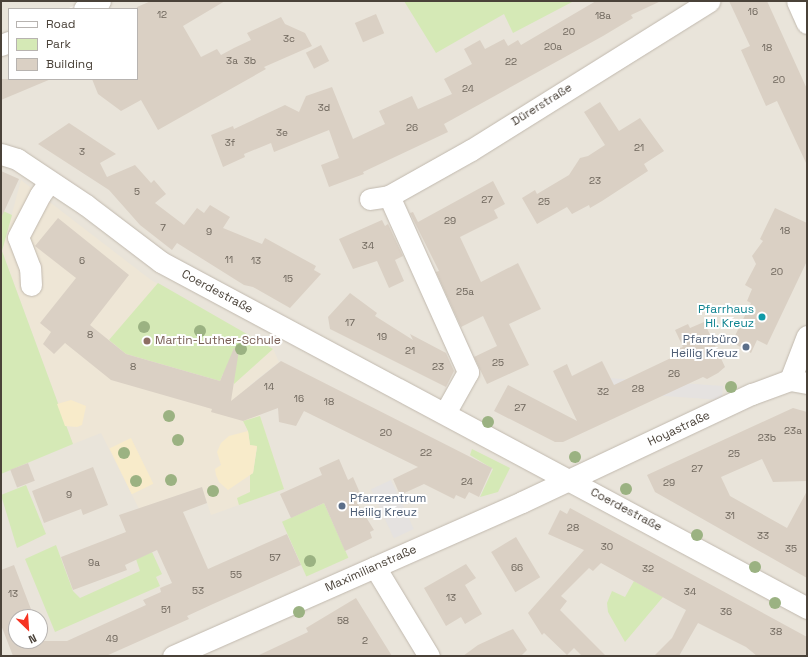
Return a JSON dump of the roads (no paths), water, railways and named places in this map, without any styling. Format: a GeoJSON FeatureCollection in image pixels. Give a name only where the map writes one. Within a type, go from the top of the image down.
{"type":"FeatureCollection","features":[{"type":"Feature","properties":{"kind":"street"},"geometry":{"type":"LineString","coordinates":[[86,8],[100,1]]}},
{"type":"Feature","properties":{"kind":"street","name":"Dürerstraße"},"geometry":{"type":"LineString","coordinates":[[445,413],[468,372],[424,272],[380,198],[471,150],[710,1]]}},
{"type":"Feature","properties":{"kind":"street"},"geometry":{"type":"LineString","coordinates":[[796,1],[807,23]]}},
{"type":"Feature","properties":{"kind":"street","name":"Coerdestraße"},"geometry":{"type":"LineString","coordinates":[[1,154],[17,159],[49,182],[86,205],[161,262],[807,608]]}},
{"type":"Feature","properties":{"kind":"street"},"geometry":{"type":"LineString","coordinates":[[31,285],[30,268],[18,237],[40,195],[49,182]]}},
{"type":"Feature","properties":{"kind":"street","name":"Hoyastraße"},"geometry":{"type":"LineString","coordinates":[[569,480],[752,394],[798,381],[807,336]]}},
{"type":"Feature","properties":{"kind":"street","name":"Maximilianstraße"},"geometry":{"type":"LineString","coordinates":[[173,656],[569,480]]}},
{"type":"Feature","properties":{"kind":"street"},"geometry":{"type":"LineString","coordinates":[[375,567],[429,656]]}},
{"type":"Feature","properties":{"kind":"place","name":"Pfarrhaus Hl. Kreuz"},"geometry":{"type":"Point","coordinates":[762,317]}},
{"type":"Feature","properties":{"kind":"place","name":"Martin-Luther-Schule"},"geometry":{"type":"Point","coordinates":[147,341]}},
{"type":"Feature","properties":{"kind":"place","name":"Pfarrbüro Heilig Kreuz"},"geometry":{"type":"Point","coordinates":[746,347]}},
{"type":"Feature","properties":{"kind":"place","name":"Pfarrzentrum Heilig Kreuz"},"geometry":{"type":"Point","coordinates":[342,506]}}]}
